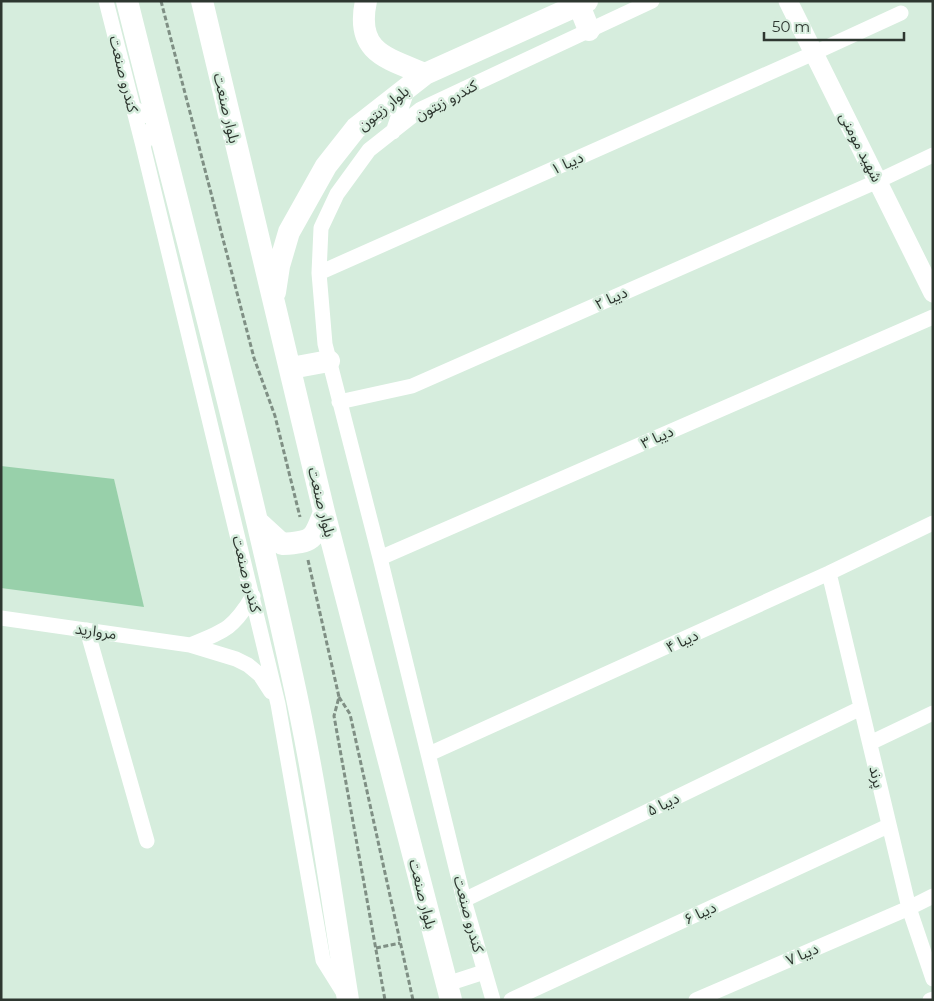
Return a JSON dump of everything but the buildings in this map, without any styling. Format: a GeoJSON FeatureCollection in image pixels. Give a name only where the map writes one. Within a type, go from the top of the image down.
{"type":"FeatureCollection","features":[{"type":"Feature","properties":{"kind":"main road"},"geometry":{"type":"LineString","coordinates":[[127,1],[258,522],[302,723],[320,819],[348,1000]]}},
{"type":"Feature","properties":{"kind":"main road","name":"بلوار صنعت"},"geometry":{"type":"LineString","coordinates":[[202,1],[324,512],[449,992]]}},
{"type":"Feature","properties":{"kind":"main road"},"geometry":{"type":"LineString","coordinates":[[366,1],[363,23],[367,40],[376,51],[417,81]]}},
{"type":"Feature","properties":{"kind":"main road"},"geometry":{"type":"LineString","coordinates":[[583,3],[589,30]]}},
{"type":"Feature","properties":{"kind":"main road","name":"بلوار زیتون"},"geometry":{"type":"LineString","coordinates":[[274,303],[279,266],[288,232],[326,166],[356,128],[417,81],[583,3]]}},
{"type":"Feature","properties":{"kind":"main road"},"geometry":{"type":"LineString","coordinates":[[291,368],[329,361]]}},
{"type":"Feature","properties":{"kind":"main road"},"geometry":{"type":"LineString","coordinates":[[258,522],[282,544],[303,542],[316,534],[324,512]]}},
{"type":"Feature","properties":{"kind":"street","name":"کندرو صنعت"},"geometry":{"type":"LineString","coordinates":[[106,1],[278,704],[323,960],[348,1000]]}},
{"type":"Feature","properties":{"kind":"street","name":"کندرو زیتون"},"geometry":{"type":"LineString","coordinates":[[320,273],[321,228],[338,194],[369,150],[421,109],[652,1]]}},
{"type":"Feature","properties":{"kind":"street","name":"شهید مومنی"},"geometry":{"type":"LineString","coordinates":[[788,1],[933,294]]}},
{"type":"Feature","properties":{"kind":"street","name":"دیبا ۱"},"geometry":{"type":"LineString","coordinates":[[320,273],[814,54],[901,13]]}},
{"type":"Feature","properties":{"kind":"street"},"geometry":{"type":"LineString","coordinates":[[393,132],[417,81]]}},
{"type":"Feature","properties":{"kind":"street"},"geometry":{"type":"LineString","coordinates":[[133,108],[156,120]]}},
{"type":"Feature","properties":{"kind":"street","name":"کندرو صنعت"},"geometry":{"type":"LineString","coordinates":[[143,146],[156,120]]}},
{"type":"Feature","properties":{"kind":"street","name":"دیبا ۲"},"geometry":{"type":"LineString","coordinates":[[339,402],[412,386],[933,155]]}},
{"type":"Feature","properties":{"kind":"street","name":"کندرو صنعت"},"geometry":{"type":"LineString","coordinates":[[320,273],[325,344],[329,361],[380,558],[464,900],[493,1000]]}},
{"type":"Feature","properties":{"kind":"street","name":"دیبا ۳"},"geometry":{"type":"LineString","coordinates":[[380,558],[933,317]]}},
{"type":"Feature","properties":{"kind":"street","name":"دیبا ۴"},"geometry":{"type":"LineString","coordinates":[[429,754],[933,524]]}},
{"type":"Feature","properties":{"kind":"street","name":"پرند"},"geometry":{"type":"LineString","coordinates":[[829,573],[909,908],[933,979]]}},
{"type":"Feature","properties":{"kind":"street"},"geometry":{"type":"LineString","coordinates":[[190,644],[218,634],[232,625],[242,614],[253,596]]}},
{"type":"Feature","properties":{"kind":"street","name":"مروارید"},"geometry":{"type":"LineString","coordinates":[[1,618],[190,644],[236,659],[248,665],[260,675],[278,704]]}},
{"type":"Feature","properties":{"kind":"street"},"geometry":{"type":"LineString","coordinates":[[87,630],[147,840]]}},
{"type":"Feature","properties":{"kind":"street","name":"دیبا ۵"},"geometry":{"type":"LineString","coordinates":[[464,900],[861,708]]}},
{"type":"Feature","properties":{"kind":"street"},"geometry":{"type":"LineString","coordinates":[[870,743],[933,713]]}},
{"type":"Feature","properties":{"kind":"street","name":"دیبا ۶"},"geometry":{"type":"LineString","coordinates":[[511,1000],[888,826]]}},
{"type":"Feature","properties":{"kind":"street","name":"دیبا ۷"},"geometry":{"type":"LineString","coordinates":[[696,1000],[933,896]]}},
{"type":"Feature","properties":{"kind":"street"},"geometry":{"type":"LineString","coordinates":[[449,992],[484,972]]}},
{"type":"Feature","properties":{"kind":"path"},"geometry":{"type":"LineString","coordinates":[[161,1],[254,358],[275,416],[301,525]]}},
{"type":"Feature","properties":{"kind":"path"},"geometry":{"type":"LineString","coordinates":[[307,557],[339,697],[350,714],[412,1000]]}},
{"type":"Feature","properties":{"kind":"path"},"geometry":{"type":"LineString","coordinates":[[339,697],[334,716],[385,1000]]}},
{"type":"Feature","properties":{"kind":"path"},"geometry":{"type":"LineString","coordinates":[[376,948],[400,943]]}}]}
